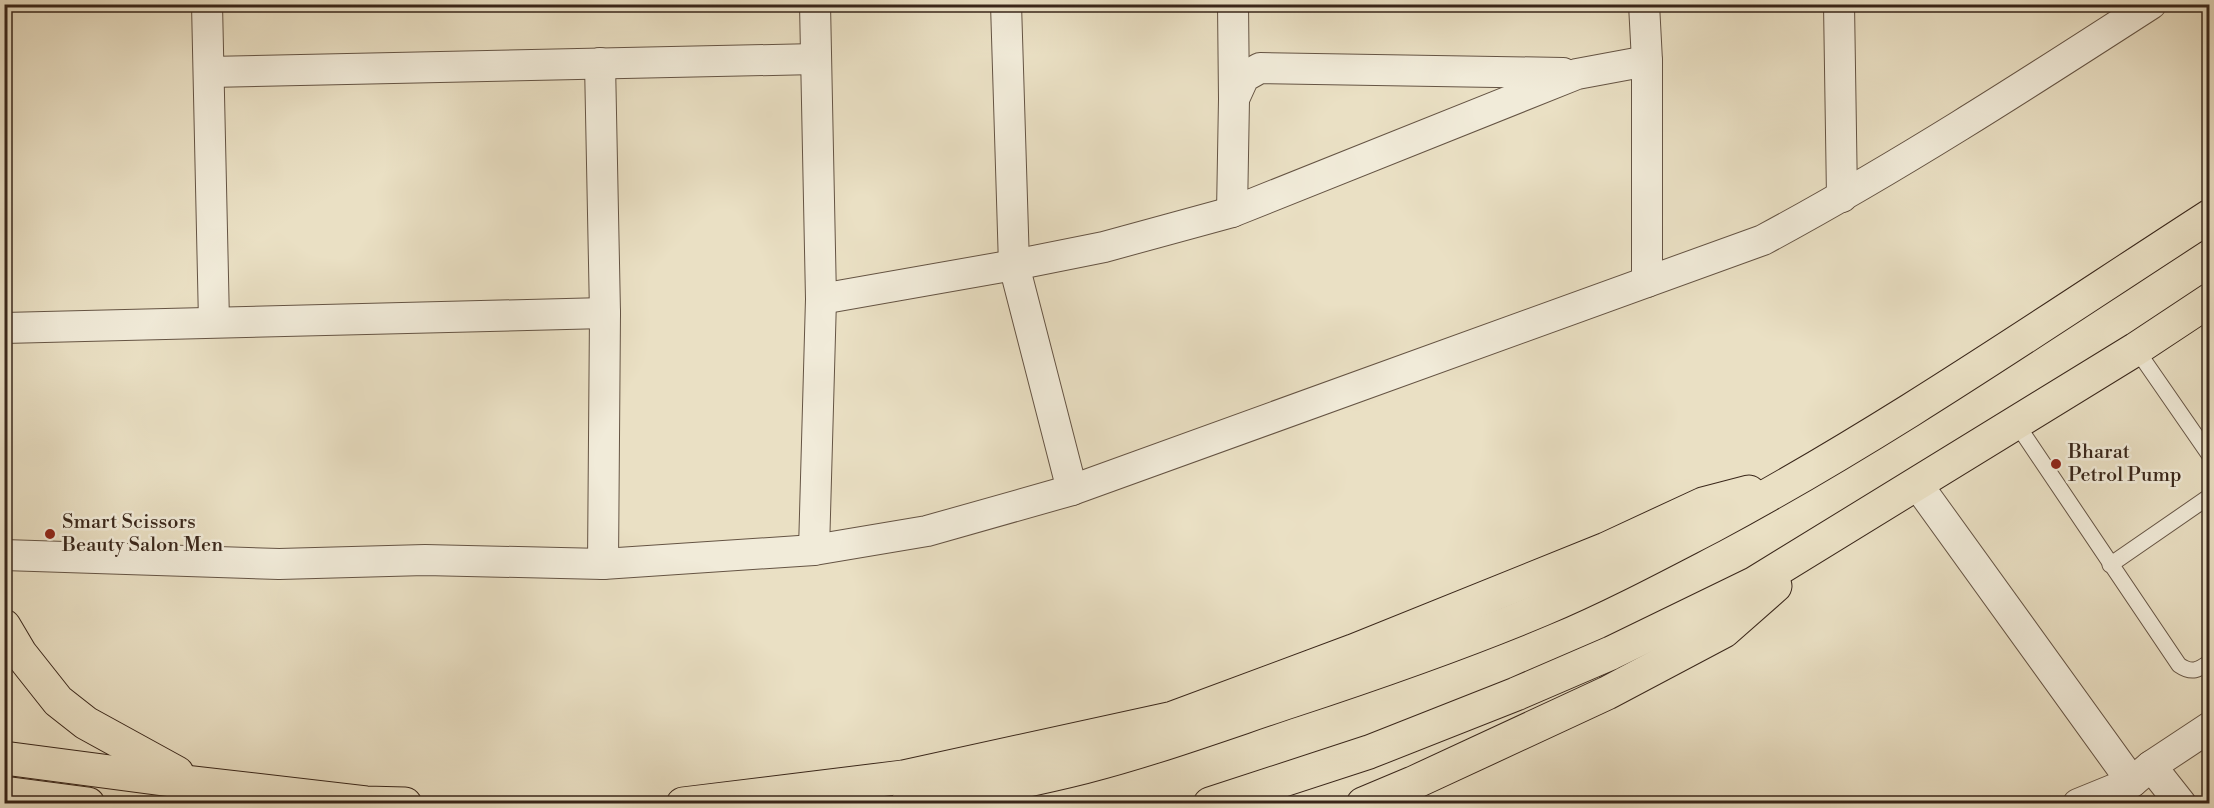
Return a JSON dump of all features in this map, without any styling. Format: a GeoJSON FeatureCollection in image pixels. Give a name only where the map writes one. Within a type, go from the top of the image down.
{"type":"FeatureCollection","features":[{"type":"Feature","properties":{"kind":"highway"},"geometry":{"type":"LineString","coordinates":[[907,804],[985,790],[1086,766],[1201,732],[1449,646],[1544,608],[1640,563],[1789,482],[1953,382],[2210,216]]}},
{"type":"Feature","properties":{"kind":"highway"},"geometry":{"type":"LineString","coordinates":[[1210,804],[1369,752],[1516,694],[1611,653],[1755,583],[2136,349],[2210,300]]}},
{"type":"Feature","properties":{"kind":"highway"},"geometry":{"type":"LineString","coordinates":[[683,804],[903,777],[1173,718],[1353,651],[1573,562],[1703,504],[1789,482]]}},
{"type":"Feature","properties":{"kind":"highway"},"geometry":{"type":"LineString","coordinates":[[1363,804],[1607,693],[1724,631],[1825,540]]}},
{"type":"Feature","properties":{"kind":"highway"},"geometry":{"type":"LineString","coordinates":[[4,626],[20,653],[58,701],[86,723],[199,784]]}},
{"type":"Feature","properties":{"kind":"highway"},"geometry":{"type":"LineString","coordinates":[[4,758],[199,784],[366,803],[405,804]]}},
{"type":"Feature","properties":{"kind":"highway"},"geometry":{"type":"LineString","coordinates":[[4,793],[88,804]]}},
{"type":"Feature","properties":{"kind":"street"},"geometry":{"type":"LineString","coordinates":[[207,4],[214,322]]}},
{"type":"Feature","properties":{"kind":"street"},"geometry":{"type":"LineString","coordinates":[[814,550],[820,298],[815,4]]}},
{"type":"Feature","properties":{"kind":"street"},"geometry":{"type":"LineString","coordinates":[[1006,4],[1014,266],[1072,490]]}},
{"type":"Feature","properties":{"kind":"street"},"geometry":{"type":"LineString","coordinates":[[1232,212],[1233,4]]}},
{"type":"Feature","properties":{"kind":"street"},"geometry":{"type":"LineString","coordinates":[[1644,4],[1647,61],[1647,282]]}},
{"type":"Feature","properties":{"kind":"street"},"geometry":{"type":"LineString","coordinates":[[1839,4],[1842,197]]}},
{"type":"Feature","properties":{"kind":"street"},"geometry":{"type":"LineString","coordinates":[[4,555],[279,564],[425,560],[603,564],[814,550],[927,531],[1072,490],[1763,240],[1842,197],[1984,111],[2151,4]]}},
{"type":"Feature","properties":{"kind":"street"},"geometry":{"type":"LineString","coordinates":[[209,72],[816,58]]}},
{"type":"Feature","properties":{"kind":"street"},"geometry":{"type":"LineString","coordinates":[[820,298],[1014,266],[1104,247],[1232,212],[1577,74],[1647,61]]}},
{"type":"Feature","properties":{"kind":"street"},"geometry":{"type":"LineString","coordinates":[[600,63],[605,313],[603,564]]}},
{"type":"Feature","properties":{"kind":"street"},"geometry":{"type":"LineString","coordinates":[[1234,99],[1244,77],[1260,68],[1577,74]]}},
{"type":"Feature","properties":{"kind":"street"},"geometry":{"type":"LineString","coordinates":[[4,328],[605,313]]}},
{"type":"Feature","properties":{"kind":"street"},"geometry":{"type":"LineString","coordinates":[[1917,484],[2142,774],[2181,804]]}},
{"type":"Feature","properties":{"kind":"street"},"geometry":{"type":"LineString","coordinates":[[2078,804],[2142,774],[2210,727]]}},
{"type":"Feature","properties":{"kind":"lane"},"geometry":{"type":"LineString","coordinates":[[2136,349],[2210,456]]}},
{"type":"Feature","properties":{"kind":"lane"},"geometry":{"type":"LineString","coordinates":[[2016,423],[2180,665],[2187,670],[2196,671],[2210,662]]}},
{"type":"Feature","properties":{"kind":"lane"},"geometry":{"type":"LineString","coordinates":[[2110,564],[2210,496]]}},
{"type":"Feature","properties":{"kind":"place","name":"Bharat Petrol Pump"},"geometry":{"type":"Point","coordinates":[2056,464]}},
{"type":"Feature","properties":{"kind":"place","name":"Smart Scissors Beauty Salon Men"},"geometry":{"type":"Point","coordinates":[50,534]}}]}
